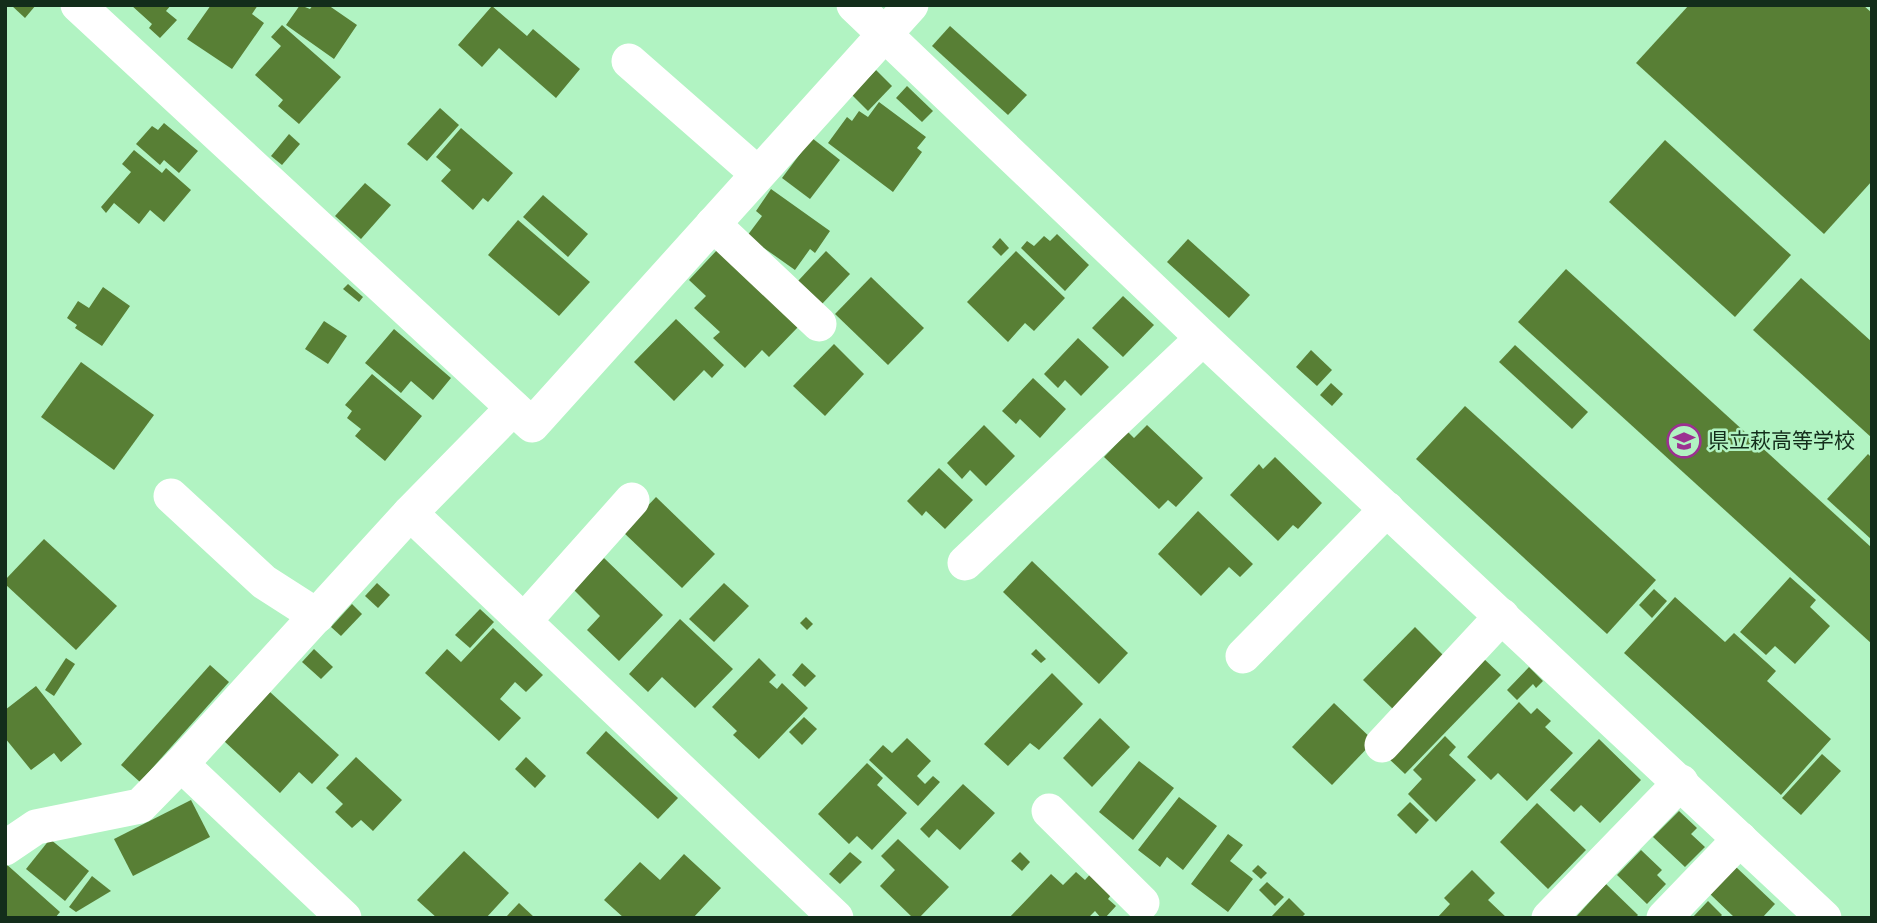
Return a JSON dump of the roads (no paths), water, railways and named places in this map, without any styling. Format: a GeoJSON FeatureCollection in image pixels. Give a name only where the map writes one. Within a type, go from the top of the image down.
{"type":"FeatureCollection","features":[{"type":"Feature","properties":{"kind":"street"},"geometry":{"type":"LineString","coordinates":[[78,5],[532,425],[911,5]]}},
{"type":"Feature","properties":{"kind":"street"},"geometry":{"type":"LineString","coordinates":[[854,5],[1203,338],[1824,918]]}},
{"type":"Feature","properties":{"kind":"street"},"geometry":{"type":"LineString","coordinates":[[629,61],[758,174]]}},
{"type":"Feature","properties":{"kind":"street"},"geometry":{"type":"LineString","coordinates":[[713,224],[819,324]]}},
{"type":"Feature","properties":{"kind":"street"},"geometry":{"type":"LineString","coordinates":[[965,563],[1203,338]]}},
{"type":"Feature","properties":{"kind":"street"},"geometry":{"type":"LineString","coordinates":[[5,848],[36,827],[140,806],[410,513],[513,408]]}},
{"type":"Feature","properties":{"kind":"street"},"geometry":{"type":"LineString","coordinates":[[172,496],[264,582],[317,616]]}},
{"type":"Feature","properties":{"kind":"street"},"geometry":{"type":"LineString","coordinates":[[524,621],[632,500]]}},
{"type":"Feature","properties":{"kind":"street"},"geometry":{"type":"LineString","coordinates":[[1243,656],[1387,509]]}},
{"type":"Feature","properties":{"kind":"street"},"geometry":{"type":"LineString","coordinates":[[410,513],[836,918]]}},
{"type":"Feature","properties":{"kind":"street"},"geometry":{"type":"LineString","coordinates":[[1382,746],[1502,616]]}},
{"type":"Feature","properties":{"kind":"street"},"geometry":{"type":"LineString","coordinates":[[181,764],[344,918]]}},
{"type":"Feature","properties":{"kind":"street"},"geometry":{"type":"LineString","coordinates":[[1549,918],[1681,782]]}},
{"type":"Feature","properties":{"kind":"street"},"geometry":{"type":"LineString","coordinates":[[1049,811],[1142,913]]}},
{"type":"Feature","properties":{"kind":"street"},"geometry":{"type":"LineString","coordinates":[[1664,918],[1740,839]]}},
{"type":"Feature","properties":{"kind":"place","name":"県立萩高等学校"},"geometry":{"type":"Point","coordinates":[1684,441]}}]}
